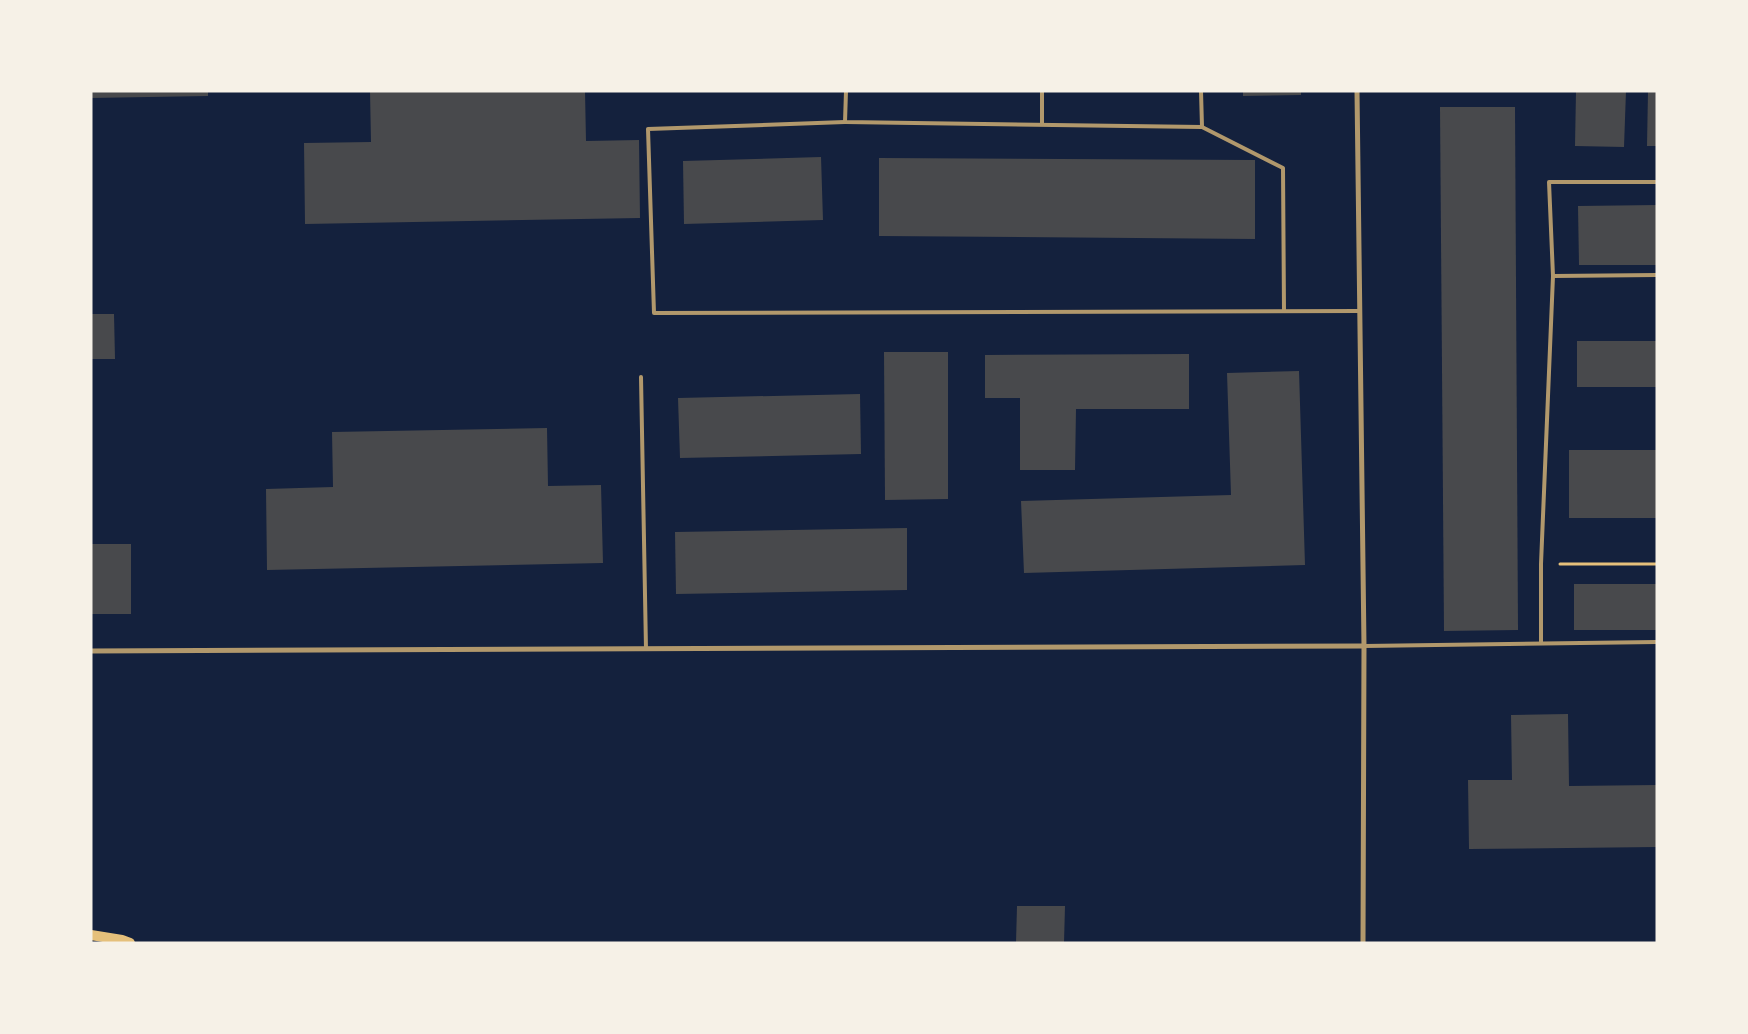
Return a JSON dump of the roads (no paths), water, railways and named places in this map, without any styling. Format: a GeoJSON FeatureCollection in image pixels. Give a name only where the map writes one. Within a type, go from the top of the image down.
{"type":"FeatureCollection","features":[{"type":"Feature","properties":{"kind":"main road"},"geometry":{"type":"LineString","coordinates":[[91,935],[130,943]]}},
{"type":"Feature","properties":{"kind":"street"},"geometry":{"type":"LineString","coordinates":[[1357,91],[1364,646],[1363,943]]}},
{"type":"Feature","properties":{"kind":"street"},"geometry":{"type":"LineString","coordinates":[[91,651],[1364,646]]}},
{"type":"Feature","properties":{"kind":"lane"},"geometry":{"type":"LineString","coordinates":[[845,122],[846,91]]}},
{"type":"Feature","properties":{"kind":"lane"},"geometry":{"type":"LineString","coordinates":[[1042,91],[1042,124]]}},
{"type":"Feature","properties":{"kind":"lane"},"geometry":{"type":"LineString","coordinates":[[1200,91],[1202,127]]}},
{"type":"Feature","properties":{"kind":"lane"},"geometry":{"type":"LineString","coordinates":[[1284,311],[1283,168],[1202,127],[845,122],[648,129],[654,313],[1360,311]]}},
{"type":"Feature","properties":{"kind":"lane"},"geometry":{"type":"LineString","coordinates":[[1541,643],[1540,564],[1553,276],[1550,182],[1657,182]]}},
{"type":"Feature","properties":{"kind":"lane"},"geometry":{"type":"LineString","coordinates":[[1553,276],[1657,275]]}},
{"type":"Feature","properties":{"kind":"lane"},"geometry":{"type":"LineString","coordinates":[[641,377],[646,649]]}},
{"type":"Feature","properties":{"kind":"lane"},"geometry":{"type":"LineString","coordinates":[[1364,646],[1657,642]]}}]}
